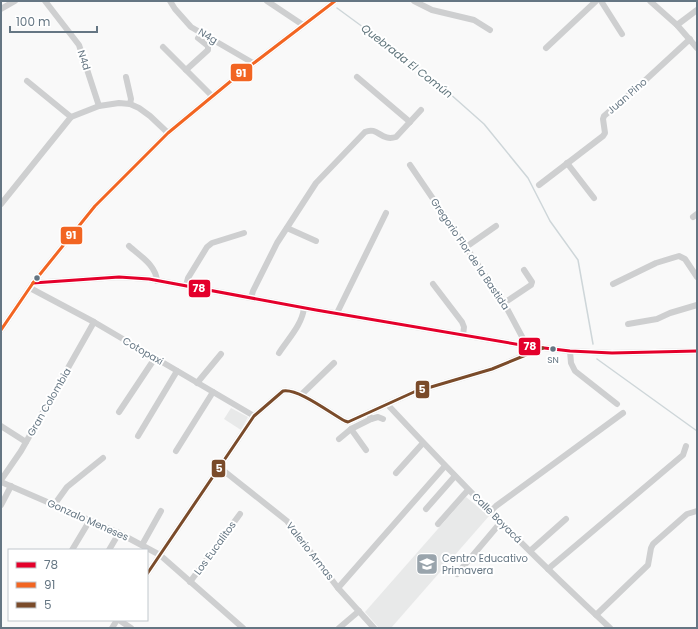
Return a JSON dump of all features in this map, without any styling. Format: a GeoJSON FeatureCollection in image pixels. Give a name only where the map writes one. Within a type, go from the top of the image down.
{"type":"FeatureCollection","features":[{"type":"Feature","properties":{"kind":"street"},"geometry":{"type":"LineString","coordinates":[[1,9],[15,1]]}},
{"type":"Feature","properties":{"kind":"street","name":"N4d"},"geometry":{"type":"LineString","coordinates":[[45,1],[79,45],[99,106]]}},
{"type":"Feature","properties":{"kind":"street","name":"N4g"},"geometry":{"type":"LineString","coordinates":[[170,1],[191,27],[253,63]]}},
{"type":"Feature","properties":{"kind":"street"},"geometry":{"type":"LineString","coordinates":[[267,1],[303,25]]}},
{"type":"Feature","properties":{"kind":"street"},"geometry":{"type":"LineString","coordinates":[[1,330],[32,286],[95,206],[168,133],[253,63],[335,1]]}},
{"type":"Feature","properties":{"kind":"street"},"geometry":{"type":"LineString","coordinates":[[414,1],[432,10],[474,20],[490,30]]}},
{"type":"Feature","properties":{"kind":"street"},"geometry":{"type":"LineString","coordinates":[[546,48],[577,17],[596,1]]}},
{"type":"Feature","properties":{"kind":"street"},"geometry":{"type":"LineString","coordinates":[[601,1],[622,34]]}},
{"type":"Feature","properties":{"kind":"street"},"geometry":{"type":"LineString","coordinates":[[650,1],[677,25],[697,48]]}},
{"type":"Feature","properties":{"kind":"street"},"geometry":{"type":"LineString","coordinates":[[677,25],[697,10]]}},
{"type":"Feature","properties":{"kind":"street"},"geometry":{"type":"LineString","coordinates":[[186,70],[208,50],[208,46],[198,38]]}},
{"type":"Feature","properties":{"kind":"street","name":"Juan Pino"},"geometry":{"type":"LineString","coordinates":[[538,184],[603,136],[605,133],[604,116],[690,39]]}},
{"type":"Feature","properties":{"kind":"street"},"geometry":{"type":"LineString","coordinates":[[163,47],[212,96]]}},
{"type":"Feature","properties":{"kind":"street"},"geometry":{"type":"LineString","coordinates":[[126,77],[131,99],[130,104]]}},
{"type":"Feature","properties":{"kind":"street"},"geometry":{"type":"LineString","coordinates":[[357,77],[410,122]]}},
{"type":"Feature","properties":{"kind":"street"},"geometry":{"type":"LineString","coordinates":[[27,81],[71,117]]}},
{"type":"Feature","properties":{"kind":"street"},"geometry":{"type":"LineString","coordinates":[[1,204],[71,117],[99,106],[119,103],[130,104],[139,108],[150,116],[168,133]]}},
{"type":"Feature","properties":{"kind":"street"},"geometry":{"type":"LineString","coordinates":[[251,298],[277,243],[316,183],[365,132],[374,130],[383,137],[396,137],[421,110]]}},
{"type":"Feature","properties":{"kind":"street"},"geometry":{"type":"LineString","coordinates":[[567,163],[594,198]]}},
{"type":"Feature","properties":{"kind":"street","name":"Gregorio Flor de la Bastida"},"geometry":{"type":"LineString","coordinates":[[410,165],[504,303],[527,346]]}},
{"type":"Feature","properties":{"kind":"street"},"geometry":{"type":"LineString","coordinates":[[337,313],[386,213]]}},
{"type":"Feature","properties":{"kind":"street"},"geometry":{"type":"LineString","coordinates":[[466,247],[496,226]]}},
{"type":"Feature","properties":{"kind":"street"},"geometry":{"type":"LineString","coordinates":[[287,228],[316,241]]}},
{"type":"Feature","properties":{"kind":"street"},"geometry":{"type":"LineString","coordinates":[[186,286],[188,278],[207,246],[244,233]]}},
{"type":"Feature","properties":{"kind":"street"},"geometry":{"type":"LineString","coordinates":[[129,246],[153,268],[157,275],[157,280]]}},
{"type":"Feature","properties":{"kind":"street"},"geometry":{"type":"LineString","coordinates":[[613,284],[656,263],[679,256],[685,259],[697,277]]}},
{"type":"Feature","properties":{"kind":"street"},"geometry":{"type":"LineString","coordinates":[[504,303],[531,285],[532,282],[524,270]]}},
{"type":"Feature","properties":{"kind":"street"},"geometry":{"type":"LineString","coordinates":[[32,286],[119,277],[157,280],[304,308],[527,346],[570,351],[612,353],[697,351]]}},
{"type":"Feature","properties":{"kind":"street"},"geometry":{"type":"LineString","coordinates":[[433,284],[462,322],[464,327],[463,335]]}},
{"type":"Feature","properties":{"kind":"street","name":"Cotopaxi"},"geometry":{"type":"LineString","coordinates":[[32,286],[254,416]]}},
{"type":"Feature","properties":{"kind":"street"},"geometry":{"type":"LineString","coordinates":[[628,324],[657,319],[670,313],[697,305]]}},
{"type":"Feature","properties":{"kind":"street"},"geometry":{"type":"LineString","coordinates":[[279,353],[300,323],[304,308]]}},
{"type":"Feature","properties":{"kind":"street","name":"Gran Colombia"},"geometry":{"type":"LineString","coordinates":[[1,481],[26,442],[94,322]]}},
{"type":"Feature","properties":{"kind":"street"},"geometry":{"type":"LineString","coordinates":[[148,573],[254,416],[283,391],[292,391],[344,421],[352,421],[414,392],[492,369],[543,348]]}},
{"type":"Feature","properties":{"kind":"street"},"geometry":{"type":"LineString","coordinates":[[570,351],[571,363],[575,370],[617,404]]}},
{"type":"Feature","properties":{"kind":"street"},"geometry":{"type":"LineString","coordinates":[[197,383],[221,354]]}},
{"type":"Feature","properties":{"kind":"street"},"geometry":{"type":"LineString","coordinates":[[119,412],[155,358]]}},
{"type":"Feature","properties":{"kind":"street"},"geometry":{"type":"LineString","coordinates":[[301,395],[334,363]]}},
{"type":"Feature","properties":{"kind":"street"},"geometry":{"type":"LineString","coordinates":[[138,436],[177,371]]}},
{"type":"Feature","properties":{"kind":"street"},"geometry":{"type":"LineString","coordinates":[[176,451],[214,392]]}},
{"type":"Feature","properties":{"kind":"street","name":"Calle Boyacá"},"geometry":{"type":"LineString","coordinates":[[387,404],[468,490],[609,628]]}},
{"type":"Feature","properties":{"kind":"street"},"geometry":{"type":"LineString","coordinates":[[368,413],[370,419]]}},
{"type":"Feature","properties":{"kind":"street"},"geometry":{"type":"LineString","coordinates":[[491,511],[623,413]]}},
{"type":"Feature","properties":{"kind":"street"},"geometry":{"type":"LineString","coordinates":[[339,439],[351,429],[370,419],[378,417],[383,419]]}},
{"type":"Feature","properties":{"kind":"street"},"geometry":{"type":"LineString","coordinates":[[1,426],[26,442]]}},
{"type":"Feature","properties":{"kind":"street"},"geometry":{"type":"LineString","coordinates":[[351,429],[366,450]]}},
{"type":"Feature","properties":{"kind":"street"},"geometry":{"type":"LineString","coordinates":[[396,473],[423,443]]}},
{"type":"Feature","properties":{"kind":"street"},"geometry":{"type":"LineString","coordinates":[[548,569],[683,455],[686,446]]}},
{"type":"Feature","properties":{"kind":"street"},"geometry":{"type":"LineString","coordinates":[[54,505],[67,487],[103,458]]}},
{"type":"Feature","properties":{"kind":"street"},"geometry":{"type":"LineString","coordinates":[[338,588],[445,466]]}},
{"type":"Feature","properties":{"kind":"street","name":"Valerio Armas"},"geometry":{"type":"LineString","coordinates":[[219,467],[287,521],[338,588],[374,628]]}},
{"type":"Feature","properties":{"kind":"street"},"geometry":{"type":"LineString","coordinates":[[426,510],[455,476]]}},
{"type":"Feature","properties":{"kind":"street","name":"Gonzalo Meneses"},"geometry":{"type":"LineString","coordinates":[[1,481],[119,533],[160,555],[243,628]]}},
{"type":"Feature","properties":{"kind":"street"},"geometry":{"type":"LineString","coordinates":[[1,505],[11,486]]}},
{"type":"Feature","properties":{"kind":"street"},"geometry":{"type":"LineString","coordinates":[[438,524],[468,490]]}},
{"type":"Feature","properties":{"kind":"street"},"geometry":{"type":"LineString","coordinates":[[142,545],[161,511]]}},
{"type":"Feature","properties":{"kind":"street"},"geometry":{"type":"LineString","coordinates":[[596,615],[648,565],[653,544],[685,516],[697,511]]}},
{"type":"Feature","properties":{"kind":"street","name":"Los Eucalitos"},"geometry":{"type":"LineString","coordinates":[[190,582],[240,514]]}},
{"type":"Feature","properties":{"kind":"street"},"geometry":{"type":"LineString","coordinates":[[530,551],[566,518]]}},
{"type":"Feature","properties":{"kind":"street"},"geometry":{"type":"LineString","coordinates":[[73,549],[90,520]]}},
{"type":"Feature","properties":{"kind":"street"},"geometry":{"type":"LineString","coordinates":[[457,574],[501,522]]}},
{"type":"Feature","properties":{"kind":"street"},"geometry":{"type":"LineString","coordinates":[[110,549],[119,533]]}},
{"type":"Feature","properties":{"kind":"street"},"geometry":{"type":"LineString","coordinates":[[339,628],[359,611]]}},
{"type":"Feature","properties":{"kind":"street"},"geometry":{"type":"LineString","coordinates":[[120,621],[131,628]]}},
{"type":"Feature","properties":{"kind":"shaded area"},"geometry":{"type":"Polygon","coordinates":[[[231,408],[248,417],[241,430],[224,419],[231,408]]]}},
{"type":"Feature","properties":{"kind":"shaded area","name":"Centro Educativo Primavera"},"geometry":{"type":"Polygon","coordinates":[[[466,497],[489,516],[391,628],[379,628],[365,612],[466,497]]]}},
{"type":"Feature","properties":{"kind":"waterway","name":"Quebrada El Común"},"geometry":{"type":"LineString","coordinates":[[337,8],[431,77],[484,124],[528,178],[550,221],[578,260],[593,344]]}},
{"type":"Feature","properties":{"kind":"waterway","name":"Quebrada El Común"},"geometry":{"type":"LineString","coordinates":[[597,359],[697,431]]}},
{"type":"Feature","properties":{"kind":"transit line","name":"91"},"geometry":{"type":"LineString","coordinates":[[1,330],[33,283],[95,206],[168,133],[237,76],[335,1]]}},
{"type":"Feature","properties":{"kind":"transit line","name":"78"},"geometry":{"type":"LineString","coordinates":[[33,283],[119,277],[149,279],[316,310],[527,346],[570,351],[612,353],[697,351]]}},
{"type":"Feature","properties":{"kind":"transit line","name":"5"},"geometry":{"type":"LineString","coordinates":[[148,573],[254,416],[283,391],[297,393],[348,422],[414,392],[492,369],[543,348]]}},
{"type":"Feature","properties":{"kind":"place","name":"SN"},"geometry":{"type":"Point","coordinates":[553,349]}},
{"type":"Feature","properties":{"kind":"place","name":"Centro Educativo Primavera"},"geometry":{"type":"Point","coordinates":[427,564]}}]}
